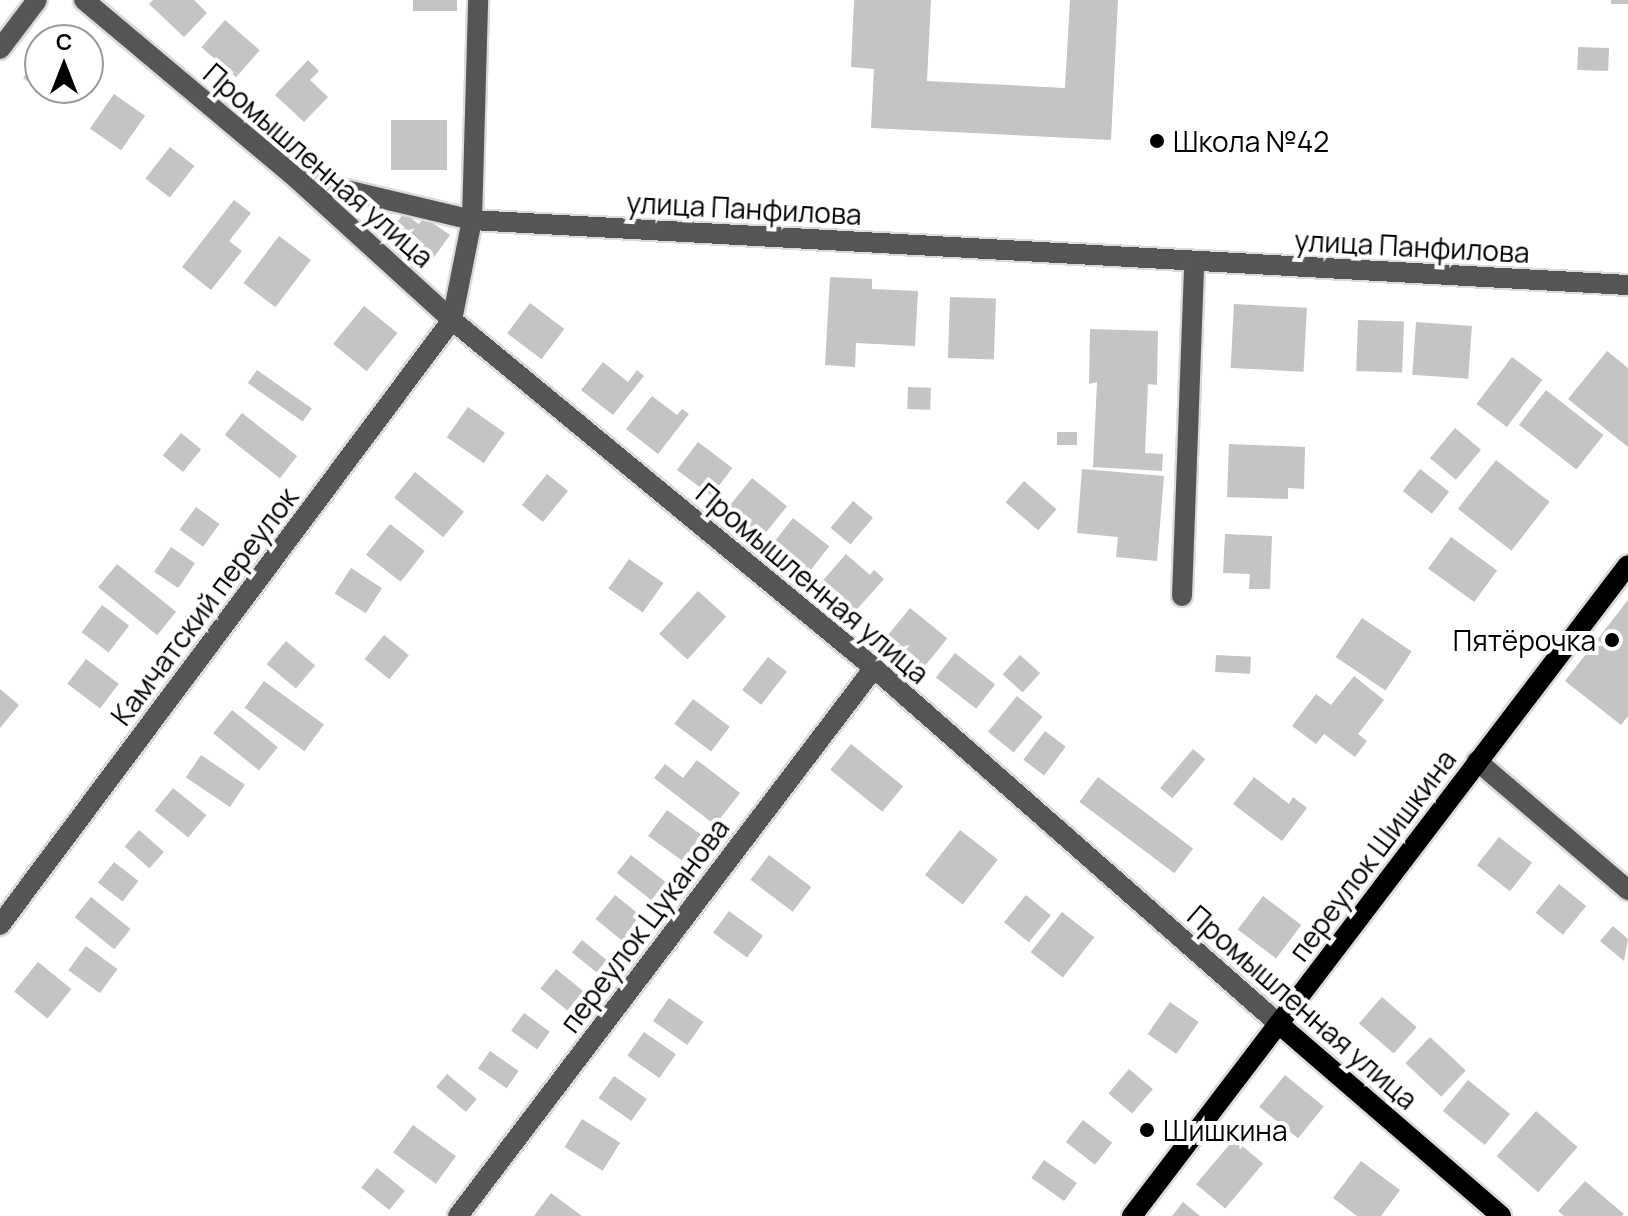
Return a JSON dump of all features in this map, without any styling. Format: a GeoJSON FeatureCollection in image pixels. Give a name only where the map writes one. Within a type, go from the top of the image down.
{"type":"FeatureCollection","features":[{"type":"Feature","properties":{"kind":"main road","name":"переулок Шишкина"},"geometry":{"type":"LineString","coordinates":[[1132,1216],[1628,565]]}},
{"type":"Feature","properties":{"kind":"main road","name":"Промышленная улица"},"geometry":{"type":"LineString","coordinates":[[1280,1025],[1501,1216]]}},
{"type":"Feature","properties":{"kind":"street"},"geometry":{"type":"LineString","coordinates":[[0,49],[37,0]]}},
{"type":"Feature","properties":{"kind":"street","name":"Промышленная улица"},"geometry":{"type":"LineString","coordinates":[[84,0],[296,178],[452,320],[874,668],[1280,1025]]}},
{"type":"Feature","properties":{"kind":"street"},"geometry":{"type":"LineString","coordinates":[[452,320],[472,220],[478,0]]}},
{"type":"Feature","properties":{"kind":"street","name":"улица Панфилова"},"geometry":{"type":"LineString","coordinates":[[296,178],[472,220],[1628,285]]}},
{"type":"Feature","properties":{"kind":"street"},"geometry":{"type":"LineString","coordinates":[[1182,596],[1194,262]]}},
{"type":"Feature","properties":{"kind":"street","name":"Камчатский переулок"},"geometry":{"type":"LineString","coordinates":[[0,925],[452,320]]}},
{"type":"Feature","properties":{"kind":"street","name":"переулок Цуканова"},"geometry":{"type":"LineString","coordinates":[[458,1216],[874,668]]}},
{"type":"Feature","properties":{"kind":"street"},"geometry":{"type":"LineString","coordinates":[[1477,761],[1628,890]]}},
{"type":"Feature","properties":{"kind":"building"},"geometry":{"type":"Polygon","coordinates":[[[153,0],[194,0],[207,13],[184,37],[149,4],[153,0]]]}},
{"type":"Feature","properties":{"kind":"building"},"geometry":{"type":"Polygon","coordinates":[[[413,0],[457,0],[457,11],[413,11],[413,0]]]}},
{"type":"Feature","properties":{"kind":"building"},"geometry":{"type":"Polygon","coordinates":[[[854,0],[931,0],[927,81],[1065,88],[1070,0],[1118,0],[1111,140],[871,128],[874,69],[851,67],[854,0]]]}},
{"type":"Feature","properties":{"kind":"building"},"geometry":{"type":"Polygon","coordinates":[[[1611,0],[1628,0],[1628,4],[1611,4],[1611,0]]]}},
{"type":"Feature","properties":{"kind":"building"},"geometry":{"type":"Polygon","coordinates":[[[225,20],[260,50],[236,77],[201,47],[225,20]]]}},
{"type":"Feature","properties":{"kind":"building"},"geometry":{"type":"Polygon","coordinates":[[[1578,47],[1609,48],[1608,71],[1577,70],[1578,47]]]}},
{"type":"Feature","properties":{"kind":"building"},"geometry":{"type":"Polygon","coordinates":[[[308,60],[319,71],[310,80],[328,97],[304,122],[275,95],[308,60]]]}},
{"type":"Feature","properties":{"kind":"building"},"geometry":{"type":"Polygon","coordinates":[[[114,94],[145,116],[121,150],[90,128],[114,94]]]}},
{"type":"Feature","properties":{"kind":"building"},"geometry":{"type":"Polygon","coordinates":[[[391,120],[447,120],[447,170],[391,170],[391,120]]]}},
{"type":"Feature","properties":{"kind":"building"},"geometry":{"type":"Polygon","coordinates":[[[170,147],[194,166],[170,198],[145,179],[170,147]]]}},
{"type":"Feature","properties":{"kind":"building"},"geometry":{"type":"Polygon","coordinates":[[[234,200],[251,213],[229,241],[242,251],[211,290],[182,267],[234,200]]]}},
{"type":"Feature","properties":{"kind":"building"},"geometry":{"type":"Polygon","coordinates":[[[404,213],[419,224],[424,217],[450,235],[432,260],[391,230],[404,213]]]}},
{"type":"Feature","properties":{"kind":"building"},"geometry":{"type":"Polygon","coordinates":[[[279,236],[311,260],[275,307],[243,283],[279,236]]]}},
{"type":"Feature","properties":{"kind":"building"},"geometry":{"type":"Polygon","coordinates":[[[830,277],[872,279],[872,289],[918,291],[915,346],[856,343],[855,367],[825,365],[830,277]]]}},
{"type":"Feature","properties":{"kind":"building"},"geometry":{"type":"Polygon","coordinates":[[[950,297],[996,299],[994,360],[948,358],[950,297]]]}},
{"type":"Feature","properties":{"kind":"building"},"geometry":{"type":"Polygon","coordinates":[[[530,303],[564,329],[541,359],[507,333],[530,303]]]}},
{"type":"Feature","properties":{"kind":"building"},"geometry":{"type":"Polygon","coordinates":[[[1234,304],[1307,308],[1304,372],[1231,368],[1234,304]]]}},
{"type":"Feature","properties":{"kind":"building"},"geometry":{"type":"Polygon","coordinates":[[[364,306],[397,333],[367,371],[333,344],[364,306]]]}},
{"type":"Feature","properties":{"kind":"building"},"geometry":{"type":"Polygon","coordinates":[[[1358,320],[1404,322],[1402,373],[1356,371],[1358,320]]]}},
{"type":"Feature","properties":{"kind":"building"},"geometry":{"type":"Polygon","coordinates":[[[1416,322],[1472,326],[1468,379],[1412,375],[1416,322]]]}},
{"type":"Feature","properties":{"kind":"building"},"geometry":{"type":"Polygon","coordinates":[[[1090,329],[1158,331],[1157,385],[1148,384],[1145,453],[1163,454],[1162,471],[1093,467],[1097,382],[1089,384],[1090,329]]]}},
{"type":"Feature","properties":{"kind":"building"},"geometry":{"type":"Polygon","coordinates":[[[1607,351],[1628,368],[1628,447],[1568,399],[1607,351]]]}},
{"type":"Feature","properties":{"kind":"building"},"geometry":{"type":"Polygon","coordinates":[[[1512,357],[1542,380],[1507,427],[1476,404],[1512,357]]]}},
{"type":"Feature","properties":{"kind":"building"},"geometry":{"type":"Polygon","coordinates":[[[603,362],[628,382],[637,370],[644,376],[613,415],[581,390],[603,362]]]}},
{"type":"Feature","properties":{"kind":"building"},"geometry":{"type":"Polygon","coordinates":[[[257,370],[312,408],[303,422],[248,383],[257,370]]]}},
{"type":"Feature","properties":{"kind":"building"},"geometry":{"type":"Polygon","coordinates":[[[908,387],[931,388],[930,410],[907,409],[908,387]]]}},
{"type":"Feature","properties":{"kind":"building"},"geometry":{"type":"Polygon","coordinates":[[[1546,390],[1604,435],[1576,470],[1519,425],[1546,390]]]}},
{"type":"Feature","properties":{"kind":"building"},"geometry":{"type":"Polygon","coordinates":[[[652,396],[677,415],[682,409],[689,414],[658,454],[626,429],[652,396]]]}},
{"type":"Feature","properties":{"kind":"building"},"geometry":{"type":"Polygon","coordinates":[[[468,407],[505,433],[484,463],[447,437],[468,407]]]}},
{"type":"Feature","properties":{"kind":"building"},"geometry":{"type":"Polygon","coordinates":[[[242,413],[297,456],[280,478],[225,435],[242,413]]]}},
{"type":"Feature","properties":{"kind":"building"},"geometry":{"type":"Polygon","coordinates":[[[1455,428],[1481,450],[1456,480],[1430,458],[1455,428]]]}},
{"type":"Feature","properties":{"kind":"building"},"geometry":{"type":"Polygon","coordinates":[[[1057,432],[1077,432],[1077,445],[1057,445],[1057,432]]]}},
{"type":"Feature","properties":{"kind":"building"},"geometry":{"type":"Polygon","coordinates":[[[181,433],[201,449],[183,472],[163,456],[181,433]]]}},
{"type":"Feature","properties":{"kind":"building"},"geometry":{"type":"Polygon","coordinates":[[[698,442],[732,468],[711,496],[677,470],[698,442]]]}},
{"type":"Feature","properties":{"kind":"building"},"geometry":{"type":"Polygon","coordinates":[[[1229,444],[1305,447],[1304,489],[1288,488],[1288,499],[1227,497],[1229,444]]]}},
{"type":"Feature","properties":{"kind":"building"},"geometry":{"type":"Polygon","coordinates":[[[1496,460],[1550,502],[1511,551],[1458,509],[1496,460]]]}},
{"type":"Feature","properties":{"kind":"building"},"geometry":{"type":"Polygon","coordinates":[[[1082,469],[1164,476],[1157,561],[1116,557],[1118,537],[1077,533],[1082,469]]]}},
{"type":"Feature","properties":{"kind":"building"},"geometry":{"type":"Polygon","coordinates":[[[1420,469],[1449,492],[1432,514],[1403,491],[1420,469]]]}},
{"type":"Feature","properties":{"kind":"building"},"geometry":{"type":"Polygon","coordinates":[[[415,472],[464,512],[443,537],[394,498],[415,472]]]}},
{"type":"Feature","properties":{"kind":"building"},"geometry":{"type":"Polygon","coordinates":[[[547,474],[568,491],[543,522],[522,505],[547,474]]]}},
{"type":"Feature","properties":{"kind":"building"},"geometry":{"type":"Polygon","coordinates":[[[752,478],[787,506],[760,540],[725,511],[752,478]]]}},
{"type":"Feature","properties":{"kind":"building"},"geometry":{"type":"Polygon","coordinates":[[[1024,481],[1056,509],[1038,530],[1006,502],[1024,481]]]}},
{"type":"Feature","properties":{"kind":"building"},"geometry":{"type":"Polygon","coordinates":[[[853,501],[873,518],[850,545],[831,528],[853,501]]]}},
{"type":"Feature","properties":{"kind":"building"},"geometry":{"type":"Polygon","coordinates":[[[196,507],[219,524],[203,547],[180,530],[196,507]]]}},
{"type":"Feature","properties":{"kind":"building"},"geometry":{"type":"Polygon","coordinates":[[[793,518],[829,546],[808,574],[771,546],[793,518]]]}},
{"type":"Feature","properties":{"kind":"building"},"geometry":{"type":"Polygon","coordinates":[[[390,524],[425,551],[401,582],[366,555],[390,524]]]}},
{"type":"Feature","properties":{"kind":"building"},"geometry":{"type":"Polygon","coordinates":[[[1225,534],[1272,536],[1270,589],[1249,589],[1250,574],[1223,573],[1225,534]]]}},
{"type":"Feature","properties":{"kind":"building"},"geometry":{"type":"Polygon","coordinates":[[[1451,537],[1497,571],[1474,602],[1428,569],[1451,537]]]}},
{"type":"Feature","properties":{"kind":"building"},"geometry":{"type":"Polygon","coordinates":[[[171,547],[195,563],[178,588],[154,572],[171,547]]]}},
{"type":"Feature","properties":{"kind":"building"},"geometry":{"type":"Polygon","coordinates":[[[846,554],[870,575],[874,570],[884,579],[851,616],[818,586],[846,554]]]}},
{"type":"Feature","properties":{"kind":"building"},"geometry":{"type":"Polygon","coordinates":[[[629,559],[663,583],[643,613],[608,588],[629,559]]]}},
{"type":"Feature","properties":{"kind":"building"},"geometry":{"type":"Polygon","coordinates":[[[117,564],[176,612],[157,635],[98,587],[117,564]]]}},
{"type":"Feature","properties":{"kind":"building"},"geometry":{"type":"Polygon","coordinates":[[[351,568],[382,588],[366,613],[335,593],[351,568]]]}},
{"type":"Feature","properties":{"kind":"building"},"geometry":{"type":"Polygon","coordinates":[[[698,591],[726,616],[687,660],[659,634],[698,591]]]}},
{"type":"Feature","properties":{"kind":"building","name":"Пятёрочка"},"geometry":{"type":"Polygon","coordinates":[[[1628,600],[1628,716],[1621,725],[1565,681],[1628,600]]]}},
{"type":"Feature","properties":{"kind":"building"},"geometry":{"type":"Polygon","coordinates":[[[102,605],[129,625],[109,653],[82,632],[102,605]]]}},
{"type":"Feature","properties":{"kind":"building"},"geometry":{"type":"Polygon","coordinates":[[[910,608],[947,638],[916,676],[879,646],[910,608]]]}},
{"type":"Feature","properties":{"kind":"building"},"geometry":{"type":"Polygon","coordinates":[[[1362,618],[1412,652],[1385,691],[1336,657],[1362,618]]]}},
{"type":"Feature","properties":{"kind":"building"},"geometry":{"type":"Polygon","coordinates":[[[384,635],[409,655],[389,679],[364,659],[384,635]]]}},
{"type":"Feature","properties":{"kind":"building"},"geometry":{"type":"Polygon","coordinates":[[[286,641],[315,665],[296,688],[267,664],[286,641]]]}},
{"type":"Feature","properties":{"kind":"building"},"geometry":{"type":"Polygon","coordinates":[[[955,653],[995,684],[976,709],[936,677],[955,653]]]}},
{"type":"Feature","properties":{"kind":"building"},"geometry":{"type":"Polygon","coordinates":[[[1020,655],[1040,673],[1023,692],[1003,674],[1020,655]]]}},
{"type":"Feature","properties":{"kind":"building"},"geometry":{"type":"Polygon","coordinates":[[[1216,655],[1251,657],[1250,674],[1215,672],[1216,655]]]}},
{"type":"Feature","properties":{"kind":"building"},"geometry":{"type":"Polygon","coordinates":[[[768,657],[787,672],[761,705],[742,690],[768,657]]]}},
{"type":"Feature","properties":{"kind":"building"},"geometry":{"type":"Polygon","coordinates":[[[86,659],[119,684],[100,708],[67,684],[86,659]]]}},
{"type":"Feature","properties":{"kind":"building"},"geometry":{"type":"Polygon","coordinates":[[[1354,676],[1384,700],[1358,734],[1367,741],[1355,757],[1324,734],[1316,744],[1292,726],[1316,694],[1331,705],[1354,676]]]}},
{"type":"Feature","properties":{"kind":"building"},"geometry":{"type":"Polygon","coordinates":[[[264,681],[324,724],[304,751],[245,708],[264,681]]]}},
{"type":"Feature","properties":{"kind":"building"},"geometry":{"type":"Polygon","coordinates":[[[0,689],[19,705],[0,728],[0,689]]]}},
{"type":"Feature","properties":{"kind":"building"},"geometry":{"type":"Polygon","coordinates":[[[1017,696],[1043,717],[1014,753],[988,732],[1017,696]]]}},
{"type":"Feature","properties":{"kind":"building"},"geometry":{"type":"Polygon","coordinates":[[[693,699],[730,727],[711,751],[674,724],[693,699]]]}},
{"type":"Feature","properties":{"kind":"building"},"geometry":{"type":"Polygon","coordinates":[[[232,710],[278,747],[259,770],[213,733],[232,710]]]}},
{"type":"Feature","properties":{"kind":"building"},"geometry":{"type":"Polygon","coordinates":[[[1045,731],[1066,747],[1044,775],[1023,760],[1045,731]]]}},
{"type":"Feature","properties":{"kind":"building"},"geometry":{"type":"Polygon","coordinates":[[[851,744],[903,786],[882,812],[830,770],[851,744]]]}},
{"type":"Feature","properties":{"kind":"building"},"geometry":{"type":"Polygon","coordinates":[[[1193,749],[1205,759],[1172,798],[1160,788],[1193,749]]]}},
{"type":"Feature","properties":{"kind":"building"},"geometry":{"type":"Polygon","coordinates":[[[201,755],[245,785],[230,807],[186,777],[201,755]]]}},
{"type":"Feature","properties":{"kind":"building"},"geometry":{"type":"Polygon","coordinates":[[[697,760],[740,793],[715,825],[654,778],[665,764],[683,778],[697,760]]]}},
{"type":"Feature","properties":{"kind":"building"},"geometry":{"type":"Polygon","coordinates":[[[1098,777],[1193,849],[1174,873],[1079,802],[1098,777]]]}},
{"type":"Feature","properties":{"kind":"building"},"geometry":{"type":"Polygon","coordinates":[[[1254,777],[1289,804],[1293,797],[1307,808],[1282,841],[1233,804],[1254,777]]]}},
{"type":"Feature","properties":{"kind":"building"},"geometry":{"type":"Polygon","coordinates":[[[173,788],[206,815],[188,838],[155,811],[173,788]]]}},
{"type":"Feature","properties":{"kind":"building"},"geometry":{"type":"Polygon","coordinates":[[[667,810],[702,835],[683,861],[648,836],[667,810]]]}},
{"type":"Feature","properties":{"kind":"building"},"geometry":{"type":"Polygon","coordinates":[[[139,830],[164,852],[149,868],[125,847],[139,830]]]}},
{"type":"Feature","properties":{"kind":"building"},"geometry":{"type":"Polygon","coordinates":[[[960,830],[998,860],[963,904],[925,875],[960,830]]]}},
{"type":"Feature","properties":{"kind":"building"},"geometry":{"type":"Polygon","coordinates":[[[1499,837],[1532,863],[1510,891],[1477,865],[1499,837]]]}},
{"type":"Feature","properties":{"kind":"building"},"geometry":{"type":"Polygon","coordinates":[[[631,855],[666,882],[652,900],[617,873],[631,855]]]}},
{"type":"Feature","properties":{"kind":"building"},"geometry":{"type":"Polygon","coordinates":[[[769,855],[811,887],[793,912],[750,880],[769,855]]]}},
{"type":"Feature","properties":{"kind":"building"},"geometry":{"type":"Polygon","coordinates":[[[114,862],[138,881],[122,902],[98,882],[114,862]]]}},
{"type":"Feature","properties":{"kind":"building"},"geometry":{"type":"Polygon","coordinates":[[[1559,884],[1586,906],[1563,935],[1536,913],[1559,884]]]}},
{"type":"Feature","properties":{"kind":"building"},"geometry":{"type":"Polygon","coordinates":[[[615,895],[642,917],[623,941],[595,919],[615,895]]]}},
{"type":"Feature","properties":{"kind":"building"},"geometry":{"type":"Polygon","coordinates":[[[1026,895],[1051,915],[1029,942],[1004,922],[1026,895]]]}},
{"type":"Feature","properties":{"kind":"building"},"geometry":{"type":"Polygon","coordinates":[[[1263,896],[1301,925],[1276,958],[1238,930],[1263,896]]]}},
{"type":"Feature","properties":{"kind":"building"},"geometry":{"type":"Polygon","coordinates":[[[91,897],[131,929],[114,949],[75,917],[91,897]]]}},
{"type":"Feature","properties":{"kind":"building"},"geometry":{"type":"Polygon","coordinates":[[[729,911],[763,936],[747,958],[713,933],[729,911]]]}},
{"type":"Feature","properties":{"kind":"building"},"geometry":{"type":"Polygon","coordinates":[[[1062,912],[1094,937],[1063,977],[1031,952],[1062,912]]]}},
{"type":"Feature","properties":{"kind":"building"},"geometry":{"type":"Polygon","coordinates":[[[1613,926],[1628,939],[1624,961],[1600,941],[1613,926]]]}},
{"type":"Feature","properties":{"kind":"building"},"geometry":{"type":"Polygon","coordinates":[[[582,940],[607,960],[597,973],[572,952],[582,940]]]}},
{"type":"Feature","properties":{"kind":"building"},"geometry":{"type":"Polygon","coordinates":[[[86,946],[118,969],[100,993],[68,970],[86,946]]]}},
{"type":"Feature","properties":{"kind":"building"},"geometry":{"type":"Polygon","coordinates":[[[38,962],[71,989],[48,1019],[14,992],[38,962]]]}},
{"type":"Feature","properties":{"kind":"building"},"geometry":{"type":"Polygon","coordinates":[[[556,969],[583,991],[567,1010],[540,988],[556,969]]]}},
{"type":"Feature","properties":{"kind":"building"},"geometry":{"type":"Polygon","coordinates":[[[1382,997],[1417,1027],[1394,1054],[1359,1023],[1382,997]]]}},
{"type":"Feature","properties":{"kind":"building"},"geometry":{"type":"Polygon","coordinates":[[[669,998],[703,1022],[687,1045],[653,1021],[669,998]]]}},
{"type":"Feature","properties":{"kind":"building"},"geometry":{"type":"Polygon","coordinates":[[[1170,1002],[1199,1022],[1176,1054],[1148,1034],[1170,1002]]]}},
{"type":"Feature","properties":{"kind":"building"},"geometry":{"type":"Polygon","coordinates":[[[524,1013],[550,1032],[537,1050],[511,1031],[524,1013]]]}},
{"type":"Feature","properties":{"kind":"building"},"geometry":{"type":"Polygon","coordinates":[[[644,1032],[676,1054],[659,1078],[627,1056],[644,1032]]]}},
{"type":"Feature","properties":{"kind":"building"},"geometry":{"type":"Polygon","coordinates":[[[1430,1037],[1466,1070],[1441,1097],[1405,1063],[1430,1037]]]}},
{"type":"Feature","properties":{"kind":"building"},"geometry":{"type":"Polygon","coordinates":[[[490,1051],[519,1071],[507,1088],[478,1068],[490,1051]]]}},
{"type":"Feature","properties":{"kind":"building"},"geometry":{"type":"Polygon","coordinates":[[[1129,1069],[1153,1089],[1132,1113],[1108,1094],[1129,1069]]]}},
{"type":"Feature","properties":{"kind":"building"},"geometry":{"type":"Polygon","coordinates":[[[447,1074],[477,1099],[466,1112],[436,1087],[447,1074]]]}},
{"type":"Feature","properties":{"kind":"building"},"geometry":{"type":"Polygon","coordinates":[[[1285,1075],[1324,1106],[1298,1138],[1259,1107],[1285,1075]]]}},
{"type":"Feature","properties":{"kind":"building"},"geometry":{"type":"Polygon","coordinates":[[[614,1076],[647,1099],[631,1121],[599,1098],[614,1076]]]}},
{"type":"Feature","properties":{"kind":"building"},"geometry":{"type":"Polygon","coordinates":[[[1468,1080],[1510,1114],[1485,1145],[1443,1111],[1468,1080]]]}},
{"type":"Feature","properties":{"kind":"building"},"geometry":{"type":"Polygon","coordinates":[[[1536,1111],[1578,1147],[1538,1192],[1497,1156],[1536,1111]]]}},
{"type":"Feature","properties":{"kind":"building"},"geometry":{"type":"Polygon","coordinates":[[[582,1119],[620,1143],[603,1171],[565,1147],[582,1119]]]}},
{"type":"Feature","properties":{"kind":"building"},"geometry":{"type":"Polygon","coordinates":[[[1083,1120],[1112,1143],[1095,1165],[1066,1142],[1083,1120]]]}},
{"type":"Feature","properties":{"kind":"building"},"geometry":{"type":"Polygon","coordinates":[[[413,1125],[456,1156],[436,1184],[393,1153],[413,1125]]]}},
{"type":"Feature","properties":{"kind":"building"},"geometry":{"type":"Polygon","coordinates":[[[1234,1139],[1263,1163],[1225,1209],[1196,1184],[1234,1139]]]}},
{"type":"Feature","properties":{"kind":"building"},"geometry":{"type":"Polygon","coordinates":[[[1044,1160],[1077,1183],[1064,1201],[1031,1178],[1044,1160]]]}},
{"type":"Feature","properties":{"kind":"building"},"geometry":{"type":"Polygon","coordinates":[[[1361,1161],[1400,1190],[1381,1216],[1357,1216],[1333,1198],[1361,1161]]]}},
{"type":"Feature","properties":{"kind":"building"},"geometry":{"type":"Polygon","coordinates":[[[377,1168],[405,1191],[389,1210],[361,1187],[377,1168]]]}},
{"type":"Feature","properties":{"kind":"building"},"geometry":{"type":"Polygon","coordinates":[[[1585,1181],[1624,1214],[1564,1216],[1558,1211],[1585,1181]]]}},
{"type":"Feature","properties":{"kind":"building"},"geometry":{"type":"Polygon","coordinates":[[[551,1193],[582,1216],[534,1216],[551,1193]]]}},
{"type":"Feature","properties":{"kind":"building"},"geometry":{"type":"Polygon","coordinates":[[[1183,1202],[1200,1216],[1172,1216],[1183,1202]]]}},
{"type":"Feature","properties":{"kind":"place","name":"Школа №42"},"geometry":{"type":"Point","coordinates":[1157,141]}},
{"type":"Feature","properties":{"kind":"place","name":"Пятёрочка"},"geometry":{"type":"Point","coordinates":[1612,640]}},
{"type":"Feature","properties":{"kind":"place","name":"Шишкина"},"geometry":{"type":"Point","coordinates":[1147,1130]}}]}
